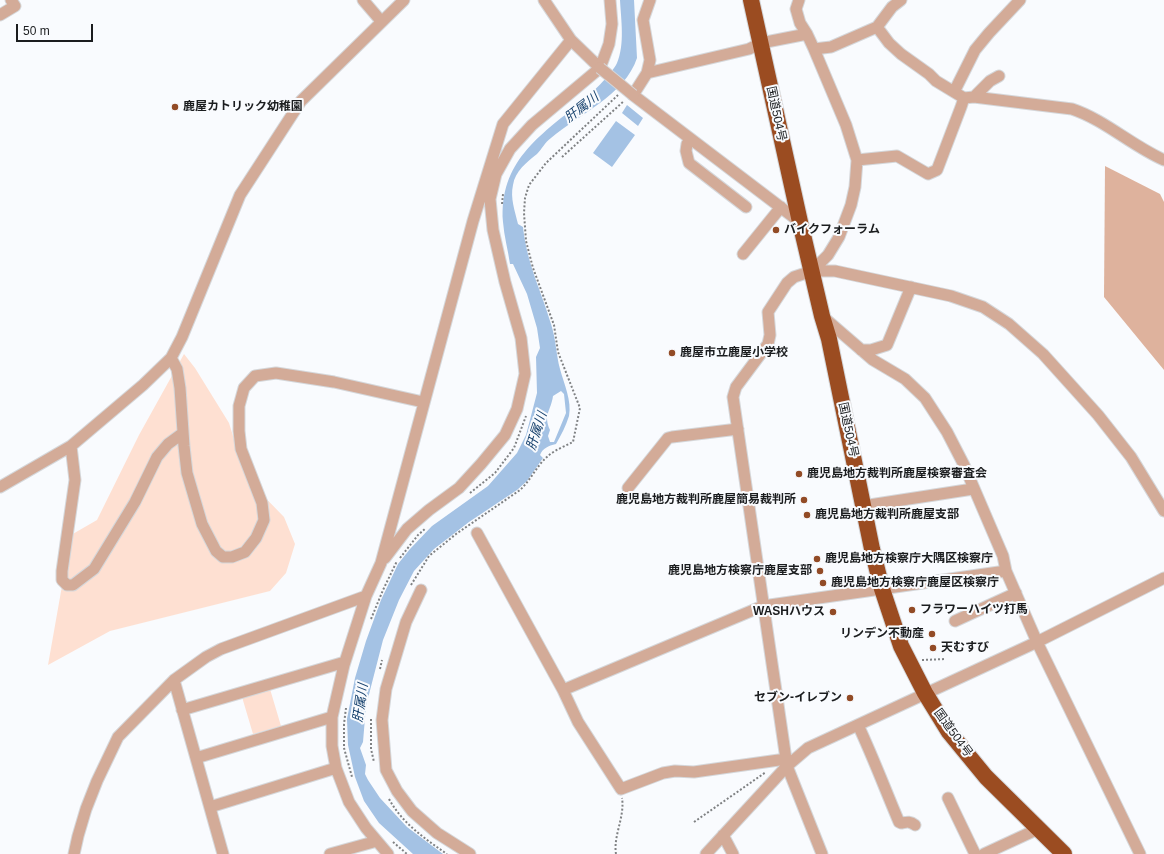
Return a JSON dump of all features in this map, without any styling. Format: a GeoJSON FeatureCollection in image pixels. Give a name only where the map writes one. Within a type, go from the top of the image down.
{"type":"FeatureCollection","features":[{"type":"Feature","properties":{"kind":"highway","name":"国道504号"},"geometry":{"type":"LineString","coordinates":[[751,0],[800,222],[822,316],[829,339],[872,549],[882,589],[901,646],[925,694],[949,732],[986,777],[1064,854]]}},
{"type":"Feature","properties":{"kind":"street"},"geometry":{"type":"LineString","coordinates":[[0,15],[15,6],[11,0]]}},
{"type":"Feature","properties":{"kind":"street"},"geometry":{"type":"LineString","coordinates":[[362,0],[381,21]]}},
{"type":"Feature","properties":{"kind":"street"},"geometry":{"type":"LineString","coordinates":[[0,486],[71,446],[143,385],[171,358],[182,337],[240,195],[301,101],[404,0]]}},
{"type":"Feature","properties":{"kind":"street"},"geometry":{"type":"LineString","coordinates":[[544,0],[571,40],[600,68],[800,222]]}},
{"type":"Feature","properties":{"kind":"street"},"geometry":{"type":"LineString","coordinates":[[381,562],[407,529],[429,510],[459,488],[481,464],[505,435],[517,409],[524,374],[521,338],[505,282],[493,230],[490,200],[496,174],[510,149],[532,125],[600,68],[609,44],[612,24],[610,0]]}},
{"type":"Feature","properties":{"kind":"street"},"geometry":{"type":"LineString","coordinates":[[633,94],[647,73],[650,60],[643,20],[650,0]]}},
{"type":"Feature","properties":{"kind":"street"},"geometry":{"type":"LineString","coordinates":[[799,0],[796,9],[800,23],[814,49],[846,126],[856,160],[855,187],[851,205],[839,237],[828,255],[812,271]]}},
{"type":"Feature","properties":{"kind":"street"},"geometry":{"type":"LineString","coordinates":[[814,49],[830,47],[877,27],[892,7],[901,0]]}},
{"type":"Feature","properties":{"kind":"street"},"geometry":{"type":"LineString","coordinates":[[954,92],[975,50],[1020,0]]}},
{"type":"Feature","properties":{"kind":"street"},"geometry":{"type":"LineString","coordinates":[[877,27],[889,43],[901,54],[910,59],[936,81],[954,92],[969,98],[1006,100],[1072,109],[1085,113],[1150,154],[1164,160]]}},
{"type":"Feature","properties":{"kind":"street"},"geometry":{"type":"LineString","coordinates":[[647,73],[749,50],[761,43],[807,34]]}},
{"type":"Feature","properties":{"kind":"street"},"geometry":{"type":"LineString","coordinates":[[388,854],[366,828],[349,802],[336,768],[332,746],[332,717],[345,662],[366,596],[381,562],[473,221],[503,124],[571,40]]}},
{"type":"Feature","properties":{"kind":"street"},"geometry":{"type":"LineString","coordinates":[[856,160],[897,156],[928,174],[937,170],[962,107],[969,98],[990,81],[999,76]]}},
{"type":"Feature","properties":{"kind":"street"},"geometry":{"type":"LineString","coordinates":[[691,139],[687,144],[686,151],[689,163],[746,207]]}},
{"type":"Feature","properties":{"kind":"street"},"geometry":{"type":"LineString","coordinates":[[743,254],[780,207]]}},
{"type":"Feature","properties":{"kind":"street"},"geometry":{"type":"LineString","coordinates":[[822,854],[786,762],[733,396],[736,387],[768,344],[770,335],[768,312],[787,282],[794,277],[812,271],[834,271],[951,296],[983,307],[1009,324],[1044,354],[1098,415],[1131,457],[1164,511]]}},
{"type":"Feature","properties":{"kind":"street"},"geometry":{"type":"LineString","coordinates":[[861,350],[871,350],[887,345],[911,287]]}},
{"type":"Feature","properties":{"kind":"street"},"geometry":{"type":"LineString","coordinates":[[822,316],[873,360],[905,379],[925,398],[947,432],[964,465],[1003,556],[1006,570],[1038,642],[1140,854]]}},
{"type":"Feature","properties":{"kind":"street"},"geometry":{"type":"LineString","coordinates":[[171,358],[177,369],[180,388],[187,473],[202,524],[216,551],[223,557],[232,557],[245,552],[256,538],[264,520],[262,503],[241,449],[239,431],[239,406],[242,394],[244,388],[255,376],[276,373],[312,378],[423,402]]}},
{"type":"Feature","properties":{"kind":"street"},"geometry":{"type":"LineString","coordinates":[[628,488],[668,438],[738,429]]}},
{"type":"Feature","properties":{"kind":"street"},"geometry":{"type":"LineString","coordinates":[[71,446],[75,480],[62,571],[62,580],[67,585],[73,585],[94,569],[135,502],[157,457],[168,444],[183,433]]}},
{"type":"Feature","properties":{"kind":"street"},"geometry":{"type":"LineString","coordinates":[[863,506],[973,489]]}},
{"type":"Feature","properties":{"kind":"street"},"geometry":{"type":"LineString","coordinates":[[477,533],[578,722],[621,789],[663,773],[675,771],[694,772],[786,762]]}},
{"type":"Feature","properties":{"kind":"street"},"geometry":{"type":"LineString","coordinates":[[562,690],[763,606],[1006,570]]}},
{"type":"Feature","properties":{"kind":"street"},"geometry":{"type":"LineString","coordinates":[[706,854],[786,762],[808,748],[1038,642],[1164,578]]}},
{"type":"Feature","properties":{"kind":"street"},"geometry":{"type":"LineString","coordinates":[[421,590],[406,622],[386,690],[382,720],[386,770],[397,791],[412,811],[437,833],[470,854]]}},
{"type":"Feature","properties":{"kind":"street"},"geometry":{"type":"LineString","coordinates":[[955,621],[1016,593]]}},
{"type":"Feature","properties":{"kind":"street"},"geometry":{"type":"LineString","coordinates":[[74,854],[89,802],[97,781],[118,737],[174,680],[206,657],[221,650],[366,596]]}},
{"type":"Feature","properties":{"kind":"street"},"geometry":{"type":"LineString","coordinates":[[182,710],[345,662]]}},
{"type":"Feature","properties":{"kind":"street"},"geometry":{"type":"LineString","coordinates":[[174,680],[223,854]]}},
{"type":"Feature","properties":{"kind":"street"},"geometry":{"type":"LineString","coordinates":[[196,758],[332,717]]}},
{"type":"Feature","properties":{"kind":"street"},"geometry":{"type":"LineString","coordinates":[[858,725],[875,761],[881,780],[899,822],[901,824],[907,822],[915,825]]}},
{"type":"Feature","properties":{"kind":"street"},"geometry":{"type":"LineString","coordinates":[[210,807],[336,768]]}},
{"type":"Feature","properties":{"kind":"street"},"geometry":{"type":"LineString","coordinates":[[948,798],[976,854]]}},
{"type":"Feature","properties":{"kind":"street"},"geometry":{"type":"LineString","coordinates":[[984,854],[1038,829]]}},
{"type":"Feature","properties":{"kind":"street"},"geometry":{"type":"LineString","coordinates":[[723,835],[733,854]]}},
{"type":"Feature","properties":{"kind":"street"},"geometry":{"type":"LineString","coordinates":[[330,854],[376,841]]}},
{"type":"Feature","properties":{"kind":"path"},"geometry":{"type":"LineString","coordinates":[[562,157],[633,94]]}},
{"type":"Feature","properties":{"kind":"path"},"geometry":{"type":"LineString","coordinates":[[501,210],[504,189]]}},
{"type":"Feature","properties":{"kind":"path"},"geometry":{"type":"LineString","coordinates":[[467,495],[495,473],[514,448],[526,420],[527,414]]}},
{"type":"Feature","properties":{"kind":"path"},"geometry":{"type":"LineString","coordinates":[[368,625],[397,562],[418,535],[428,527]]}},
{"type":"Feature","properties":{"kind":"path"},"geometry":{"type":"LineString","coordinates":[[919,660],[945,659]]}},
{"type":"Feature","properties":{"kind":"path"},"geometry":{"type":"LineString","coordinates":[[347,702],[344,724],[344,748],[353,782]]}},
{"type":"Feature","properties":{"kind":"path"},"geometry":{"type":"LineString","coordinates":[[694,822],[766,772]]}},
{"type":"Feature","properties":{"kind":"path"},"geometry":{"type":"LineString","coordinates":[[616,854],[623,805],[621,789]]}},
{"type":"Feature","properties":{"kind":"path"},"geometry":{"type":"LineString","coordinates":[[390,839],[407,854]]}},
{"type":"Feature","properties":{"kind":"shaded area"},"geometry":{"type":"Polygon","coordinates":[[[1105,166],[1160,194],[1164,202],[1164,370],[1104,297],[1105,166]]]}},
{"type":"Feature","properties":{"kind":"shaded area"},"geometry":{"type":"Polygon","coordinates":[[[184,354],[195,368],[229,423],[246,478],[284,517],[295,544],[286,573],[270,591],[110,631],[48,665],[71,535],[97,520],[139,435],[184,354]]]}},
{"type":"Feature","properties":{"kind":"shaded area"},"geometry":{"type":"Polygon","coordinates":[[[270,689],[281,726],[253,734],[242,697],[270,689]]]}},
{"type":"Feature","properties":{"kind":"water","name":"肝属川"},"geometry":{"type":"Polygon","coordinates":[[[620,0],[634,0],[637,58],[631,71],[612,94],[547,141],[537,154],[516,175],[512,190],[513,204],[518,224],[523,227],[531,265],[553,330],[559,363],[569,398],[570,410],[568,420],[556,444],[546,448],[541,453],[540,455],[543,458],[527,481],[517,490],[469,522],[434,549],[414,571],[399,600],[383,640],[366,706],[363,742],[360,748],[366,765],[365,774],[368,780],[380,798],[407,827],[443,854],[413,854],[379,823],[364,801],[355,777],[348,745],[347,719],[355,678],[366,641],[381,600],[398,564],[432,526],[488,486],[517,453],[526,435],[537,393],[536,357],[540,348],[537,328],[527,294],[513,264],[510,264],[503,222],[503,201],[508,183],[515,167],[525,152],[550,127],[589,95],[606,78],[617,63],[622,40],[620,0]],[[561,391],[553,396],[547,416],[550,430],[548,436],[550,442],[554,442],[566,413],[564,394],[561,391]]]}},
{"type":"Feature","properties":{"kind":"water"},"geometry":{"type":"Polygon","coordinates":[[[627,105],[643,118],[638,126],[622,113],[627,105]]]}},
{"type":"Feature","properties":{"kind":"water"},"geometry":{"type":"Polygon","coordinates":[[[616,121],[635,135],[612,167],[593,153],[616,121]]]}},
{"type":"Feature","properties":{"kind":"place","name":"鹿屋カトリック幼稚園"},"geometry":{"type":"Point","coordinates":[175,107]}},
{"type":"Feature","properties":{"kind":"place","name":"バイクフォーラム"},"geometry":{"type":"Point","coordinates":[776,230]}},
{"type":"Feature","properties":{"kind":"place","name":"鹿屋市立鹿屋小学校"},"geometry":{"type":"Point","coordinates":[672,353]}},
{"type":"Feature","properties":{"kind":"place","name":"鹿児島地方裁判所鹿屋検察審査会"},"geometry":{"type":"Point","coordinates":[799,474]}},
{"type":"Feature","properties":{"kind":"place","name":"鹿児島地方裁判所鹿屋簡易裁判所"},"geometry":{"type":"Point","coordinates":[804,500]}},
{"type":"Feature","properties":{"kind":"place","name":"鹿児島地方裁判所鹿屋支部"},"geometry":{"type":"Point","coordinates":[807,515]}},
{"type":"Feature","properties":{"kind":"place","name":"鹿児島地方検察庁大隅区検察庁"},"geometry":{"type":"Point","coordinates":[817,559]}},
{"type":"Feature","properties":{"kind":"place","name":"鹿児島地方検察庁鹿屋支部"},"geometry":{"type":"Point","coordinates":[820,571]}},
{"type":"Feature","properties":{"kind":"place","name":"鹿児島地方検察庁鹿屋区検察庁"},"geometry":{"type":"Point","coordinates":[823,583]}},
{"type":"Feature","properties":{"kind":"place","name":"フラワーハイツ打馬"},"geometry":{"type":"Point","coordinates":[912,610]}},
{"type":"Feature","properties":{"kind":"place","name":"WASHハウス"},"geometry":{"type":"Point","coordinates":[833,612]}},
{"type":"Feature","properties":{"kind":"place","name":"リンデン不動産"},"geometry":{"type":"Point","coordinates":[932,634]}},
{"type":"Feature","properties":{"kind":"place","name":"天むすび"},"geometry":{"type":"Point","coordinates":[933,648]}},
{"type":"Feature","properties":{"kind":"place","name":"セブン-イレブン"},"geometry":{"type":"Point","coordinates":[850,698]}}]}
